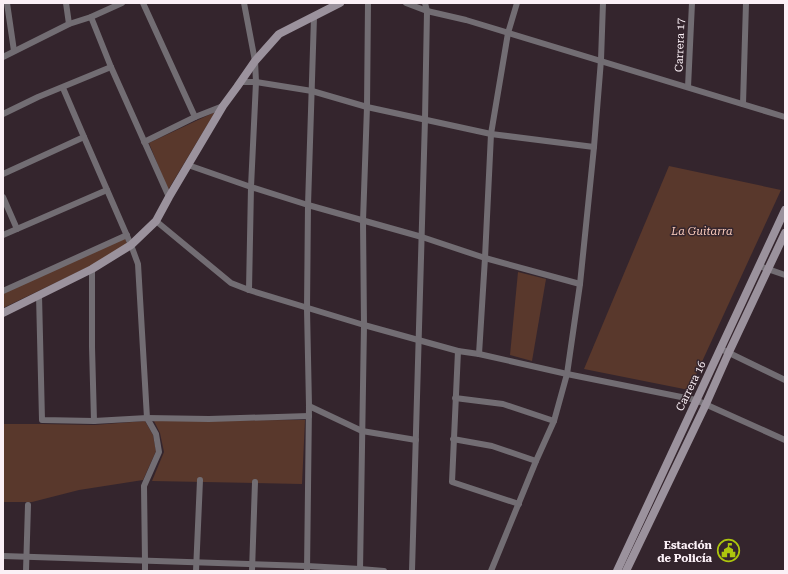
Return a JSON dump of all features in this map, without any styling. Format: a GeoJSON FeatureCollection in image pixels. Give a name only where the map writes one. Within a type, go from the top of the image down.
{"type":"FeatureCollection","features":[{"type":"Feature","properties":{"kind":"main road"},"geometry":{"type":"LineString","coordinates":[[3,313],[92,269],[131,245],[156,221],[223,106],[255,61],[279,34],[340,3]]}},
{"type":"Feature","properties":{"kind":"main road","name":"Carrera 16"},"geometry":{"type":"LineString","coordinates":[[626,571],[706,404],[725,350],[759,266],[785,210]]}},
{"type":"Feature","properties":{"kind":"main road","name":"Carrera 16"},"geometry":{"type":"LineString","coordinates":[[617,571],[696,400],[725,350],[768,269],[785,233]]}},
{"type":"Feature","properties":{"kind":"street"},"geometry":{"type":"LineString","coordinates":[[7,3],[14,51]]}},
{"type":"Feature","properties":{"kind":"street"},"geometry":{"type":"LineString","coordinates":[[66,3],[69,24]]}},
{"type":"Feature","properties":{"kind":"street"},"geometry":{"type":"LineString","coordinates":[[3,56],[69,24],[91,17],[122,3]]}},
{"type":"Feature","properties":{"kind":"street"},"geometry":{"type":"LineString","coordinates":[[142,3],[196,117]]}},
{"type":"Feature","properties":{"kind":"street"},"geometry":{"type":"LineString","coordinates":[[244,3],[255,61],[256,82],[251,187],[249,290]]}},
{"type":"Feature","properties":{"kind":"street"},"geometry":{"type":"LineString","coordinates":[[360,570],[368,3]]}},
{"type":"Feature","properties":{"kind":"street"},"geometry":{"type":"LineString","coordinates":[[406,3],[426,11],[466,20],[785,117]]}},
{"type":"Feature","properties":{"kind":"street"},"geometry":{"type":"LineString","coordinates":[[412,571],[425,119],[425,3]]}},
{"type":"Feature","properties":{"kind":"street"},"geometry":{"type":"LineString","coordinates":[[479,354],[491,134],[508,33],[517,3]]}},
{"type":"Feature","properties":{"kind":"street"},"geometry":{"type":"LineString","coordinates":[[491,571],[554,421],[567,374],[580,284],[594,146],[601,60],[603,3]]}},
{"type":"Feature","properties":{"kind":"street","name":"Carrera 17"},"geometry":{"type":"LineString","coordinates":[[688,87],[692,3]]}},
{"type":"Feature","properties":{"kind":"street"},"geometry":{"type":"LineString","coordinates":[[743,104],[746,3]]}},
{"type":"Feature","properties":{"kind":"street"},"geometry":{"type":"LineString","coordinates":[[91,17],[111,68],[169,197]]}},
{"type":"Feature","properties":{"kind":"street"},"geometry":{"type":"LineString","coordinates":[[307,568],[309,406],[306,309],[314,17]]}},
{"type":"Feature","properties":{"kind":"street"},"geometry":{"type":"LineString","coordinates":[[3,114],[111,68]]}},
{"type":"Feature","properties":{"kind":"street"},"geometry":{"type":"LineString","coordinates":[[241,82],[256,82],[312,91],[367,106],[491,134],[594,146]]}},
{"type":"Feature","properties":{"kind":"street"},"geometry":{"type":"LineString","coordinates":[[63,88],[127,235],[138,264],[147,418],[156,434],[159,452],[144,486],[145,571]]}},
{"type":"Feature","properties":{"kind":"street"},"geometry":{"type":"LineString","coordinates":[[144,142],[223,106]]}},
{"type":"Feature","properties":{"kind":"street"},"geometry":{"type":"LineString","coordinates":[[3,174],[84,137]]}},
{"type":"Feature","properties":{"kind":"street"},"geometry":{"type":"LineString","coordinates":[[188,165],[308,205],[422,237],[485,258],[580,284]]}},
{"type":"Feature","properties":{"kind":"street"},"geometry":{"type":"LineString","coordinates":[[3,235],[107,190]]}},
{"type":"Feature","properties":{"kind":"street"},"geometry":{"type":"LineString","coordinates":[[3,197],[17,229]]}},
{"type":"Feature","properties":{"kind":"street"},"geometry":{"type":"LineString","coordinates":[[156,221],[231,283],[249,290],[306,309],[458,351],[479,354],[567,374],[696,400],[785,440]]}},
{"type":"Feature","properties":{"kind":"street"},"geometry":{"type":"LineString","coordinates":[[3,291],[127,235]]}},
{"type":"Feature","properties":{"kind":"street"},"geometry":{"type":"LineString","coordinates":[[759,266],[785,275]]}},
{"type":"Feature","properties":{"kind":"street"},"geometry":{"type":"LineString","coordinates":[[92,269],[94,421]]}},
{"type":"Feature","properties":{"kind":"street"},"geometry":{"type":"LineString","coordinates":[[39,295],[42,420],[94,421],[147,418],[209,419],[309,416]]}},
{"type":"Feature","properties":{"kind":"street"},"geometry":{"type":"LineString","coordinates":[[725,350],[785,380]]}},
{"type":"Feature","properties":{"kind":"street"},"geometry":{"type":"LineString","coordinates":[[458,351],[452,482],[519,504]]}},
{"type":"Feature","properties":{"kind":"street"},"geometry":{"type":"LineString","coordinates":[[455,398],[503,404],[554,421]]}},
{"type":"Feature","properties":{"kind":"street"},"geometry":{"type":"LineString","coordinates":[[309,406],[362,431],[416,440]]}},
{"type":"Feature","properties":{"kind":"street"},"geometry":{"type":"LineString","coordinates":[[453,440],[492,446],[536,461]]}},
{"type":"Feature","properties":{"kind":"street"},"geometry":{"type":"LineString","coordinates":[[196,571],[200,480]]}},
{"type":"Feature","properties":{"kind":"street"},"geometry":{"type":"LineString","coordinates":[[252,571],[255,482]]}},
{"type":"Feature","properties":{"kind":"street"},"geometry":{"type":"LineString","coordinates":[[26,571],[28,505]]}},
{"type":"Feature","properties":{"kind":"street"},"geometry":{"type":"LineString","coordinates":[[3,556],[252,564],[384,571]]}},
{"type":"Feature","properties":{"kind":"green space"},"geometry":{"type":"Polygon","coordinates":[[[215,112],[168,190],[149,143],[215,112]]]}},
{"type":"Feature","properties":{"kind":"green space","name":"La Guitarra"},"geometry":{"type":"Polygon","coordinates":[[[669,166],[781,190],[689,390],[584,369],[669,166]]]}},
{"type":"Feature","properties":{"kind":"green space"},"geometry":{"type":"Polygon","coordinates":[[[125,238],[127,244],[90,266],[3,308],[3,293],[125,238]]]}},
{"type":"Feature","properties":{"kind":"green space"},"geometry":{"type":"Polygon","coordinates":[[[518,272],[546,279],[532,361],[510,355],[518,272]]]}},
{"type":"Feature","properties":{"kind":"green space"},"geometry":{"type":"Polygon","coordinates":[[[305,420],[302,484],[152,481],[164,452],[160,433],[154,421],[305,420]]]}},
{"type":"Feature","properties":{"kind":"green space"},"geometry":{"type":"Polygon","coordinates":[[[145,421],[153,435],[156,451],[143,480],[79,490],[32,502],[3,502],[3,424],[94,425],[145,421]]]}},
{"type":"Feature","properties":{"kind":"place","name":"Estación de Policía"},"geometry":{"type":"Point","coordinates":[728,551]}}]}
